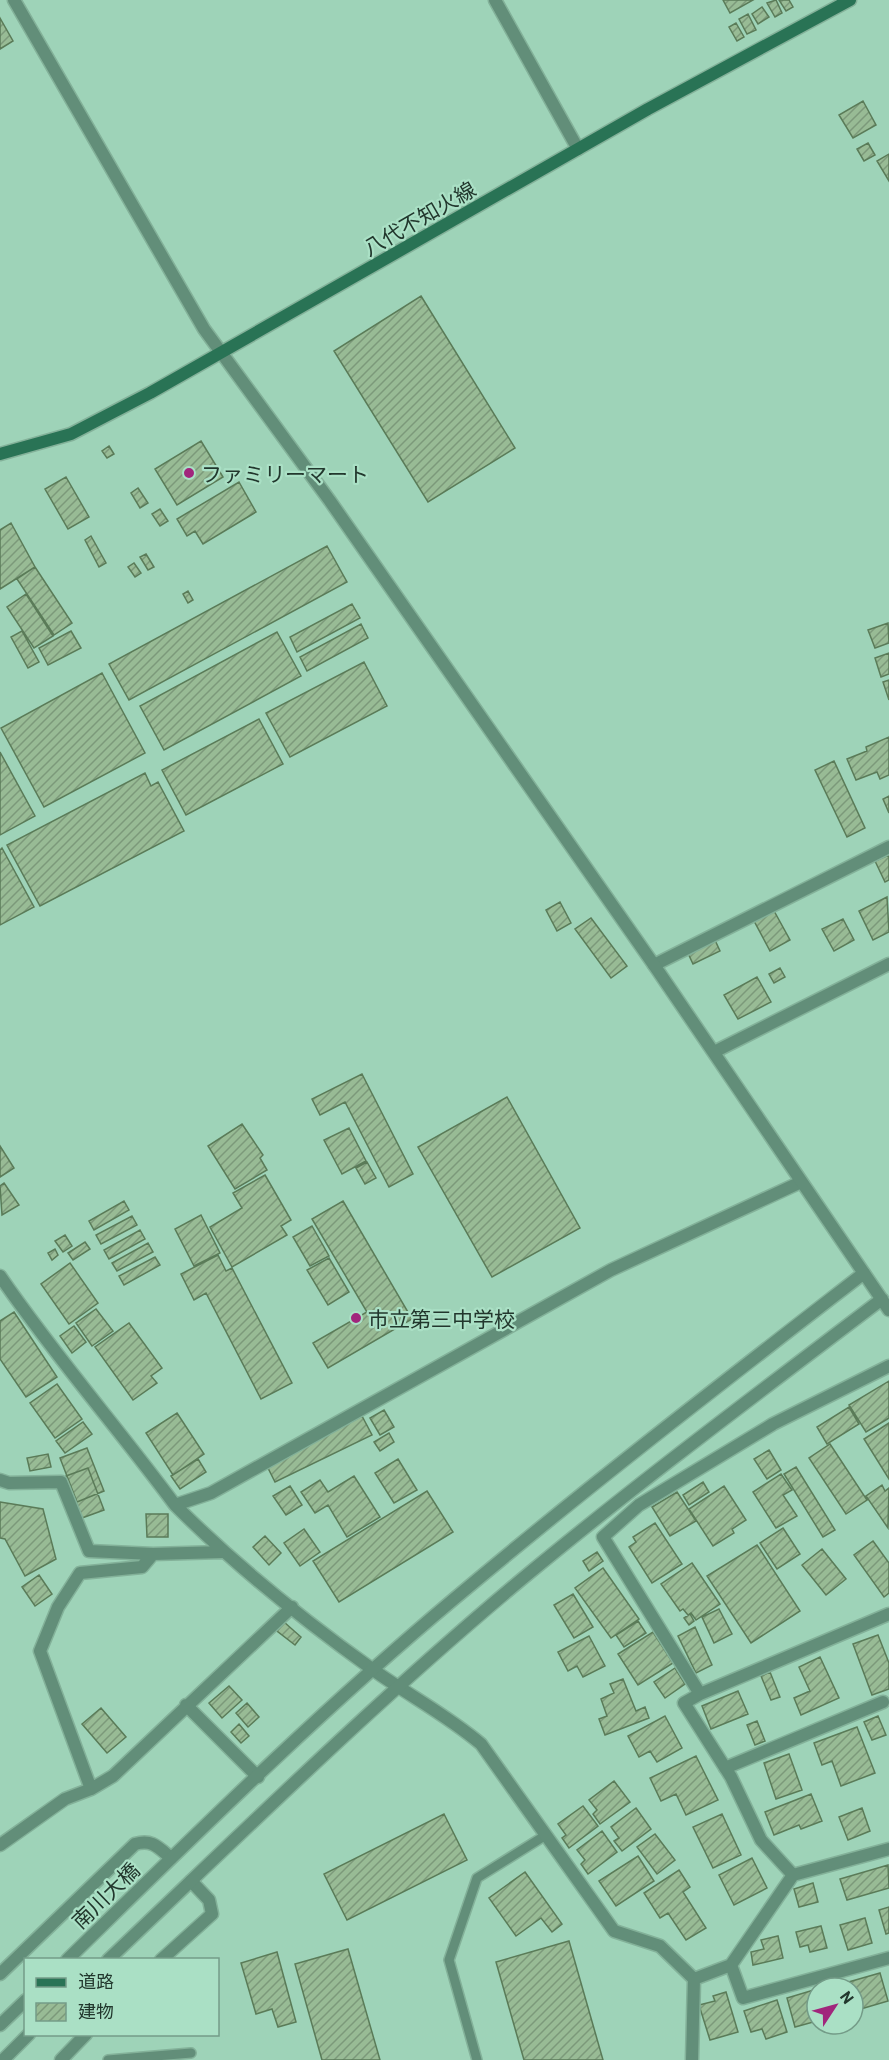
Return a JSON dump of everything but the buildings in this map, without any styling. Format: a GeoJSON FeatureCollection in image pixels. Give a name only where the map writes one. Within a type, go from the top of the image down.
{"type":"FeatureCollection","features":[{"type":"Feature","properties":{"kind":"main road","name":"八代不知火線"},"geometry":{"type":"LineString","coordinates":[[0,454],[71,434],[223,353],[578,149],[850,0]]}},
{"type":"Feature","properties":{"kind":"street"},"geometry":{"type":"LineString","coordinates":[[14,0],[204,329],[654,965],[886,1305],[653,1473],[520,1580],[399,1687],[109,1958]]}},
{"type":"Feature","properties":{"kind":"street"},"geometry":{"type":"LineString","coordinates":[[495,0],[578,149]]}},
{"type":"Feature","properties":{"kind":"street"},"geometry":{"type":"LineString","coordinates":[[654,965],[889,848]]}},
{"type":"Feature","properties":{"kind":"street"},"geometry":{"type":"LineString","coordinates":[[714,1052],[889,964]]}},
{"type":"Feature","properties":{"kind":"street"},"geometry":{"type":"LineString","coordinates":[[175,1505],[211,1493],[611,1270],[801,1182]]}},
{"type":"Feature","properties":{"kind":"street","name":"南川大橋"},"geometry":{"type":"LineString","coordinates":[[67,1958],[373,1670],[453,1600],[604,1476],[864,1273]]}},
{"type":"Feature","properties":{"kind":"street"},"geometry":{"type":"LineString","coordinates":[[0,1276],[37,1330],[116,1426],[175,1505],[222,1552],[292,1607],[373,1670],[457,1724],[481,1744],[614,1931],[660,1946],[694,1980],[692,2060]]}},
{"type":"Feature","properties":{"kind":"street"},"geometry":{"type":"LineString","coordinates":[[603,1537],[639,1505],[773,1424],[889,1366]]}},
{"type":"Feature","properties":{"kind":"street"},"geometry":{"type":"LineString","coordinates":[[653,1473],[658,1493]]}},
{"type":"Feature","properties":{"kind":"street"},"geometry":{"type":"LineString","coordinates":[[0,1480],[9,1483],[61,1482],[89,1551],[153,1554],[222,1552]]}},
{"type":"Feature","properties":{"kind":"street"},"geometry":{"type":"LineString","coordinates":[[592,1522],[700,1694]]}},
{"type":"Feature","properties":{"kind":"street"},"geometry":{"type":"LineString","coordinates":[[91,1789],[40,1651],[58,1607],[80,1573],[142,1567],[153,1554]]}},
{"type":"Feature","properties":{"kind":"street"},"geometry":{"type":"LineString","coordinates":[[0,1845],[65,1799],[91,1789],[112,1776],[292,1607]]}},
{"type":"Feature","properties":{"kind":"street"},"geometry":{"type":"LineString","coordinates":[[794,1875],[761,1840],[725,1768],[684,1703],[700,1694],[889,1614]]}},
{"type":"Feature","properties":{"kind":"street"},"geometry":{"type":"LineString","coordinates":[[725,1768],[883,1702]]}},
{"type":"Feature","properties":{"kind":"street"},"geometry":{"type":"LineString","coordinates":[[186,1705],[258,1777]]}},
{"type":"Feature","properties":{"kind":"street"},"geometry":{"type":"LineString","coordinates":[[0,1974],[135,1844],[146,1841],[154,1843],[171,1858]]}},
{"type":"Feature","properties":{"kind":"street"},"geometry":{"type":"LineString","coordinates":[[694,1980],[731,1965],[794,1875],[889,1849]]}},
{"type":"Feature","properties":{"kind":"street"},"geometry":{"type":"LineString","coordinates":[[162,1958],[212,1914],[209,1900],[191,1881]]}},
{"type":"Feature","properties":{"kind":"street"},"geometry":{"type":"LineString","coordinates":[[731,1965],[743,1998],[889,1958]]}},
{"type":"Feature","properties":{"kind":"street"},"geometry":{"type":"LineString","coordinates":[[0,2025],[24,2002]]}},
{"type":"Feature","properties":{"kind":"street"},"geometry":{"type":"LineString","coordinates":[[3,2060],[27,2036]]}},
{"type":"Feature","properties":{"kind":"street"},"geometry":{"type":"LineString","coordinates":[[63,2059],[84,2036]]}},
{"type":"Feature","properties":{"kind":"lane"},"geometry":{"type":"LineString","coordinates":[[477,2060],[449,1960],[477,1878],[546,1835]]}},
{"type":"Feature","properties":{"kind":"lane"},"geometry":{"type":"LineString","coordinates":[[108,2060],[173,2057],[191,2053]]}},
{"type":"Feature","properties":{"kind":"place","name":"ファミリーマート"},"geometry":{"type":"Point","coordinates":[189,473]}},
{"type":"Feature","properties":{"kind":"place","name":"市立第三中学校"},"geometry":{"type":"Point","coordinates":[356,1318]}}]}
